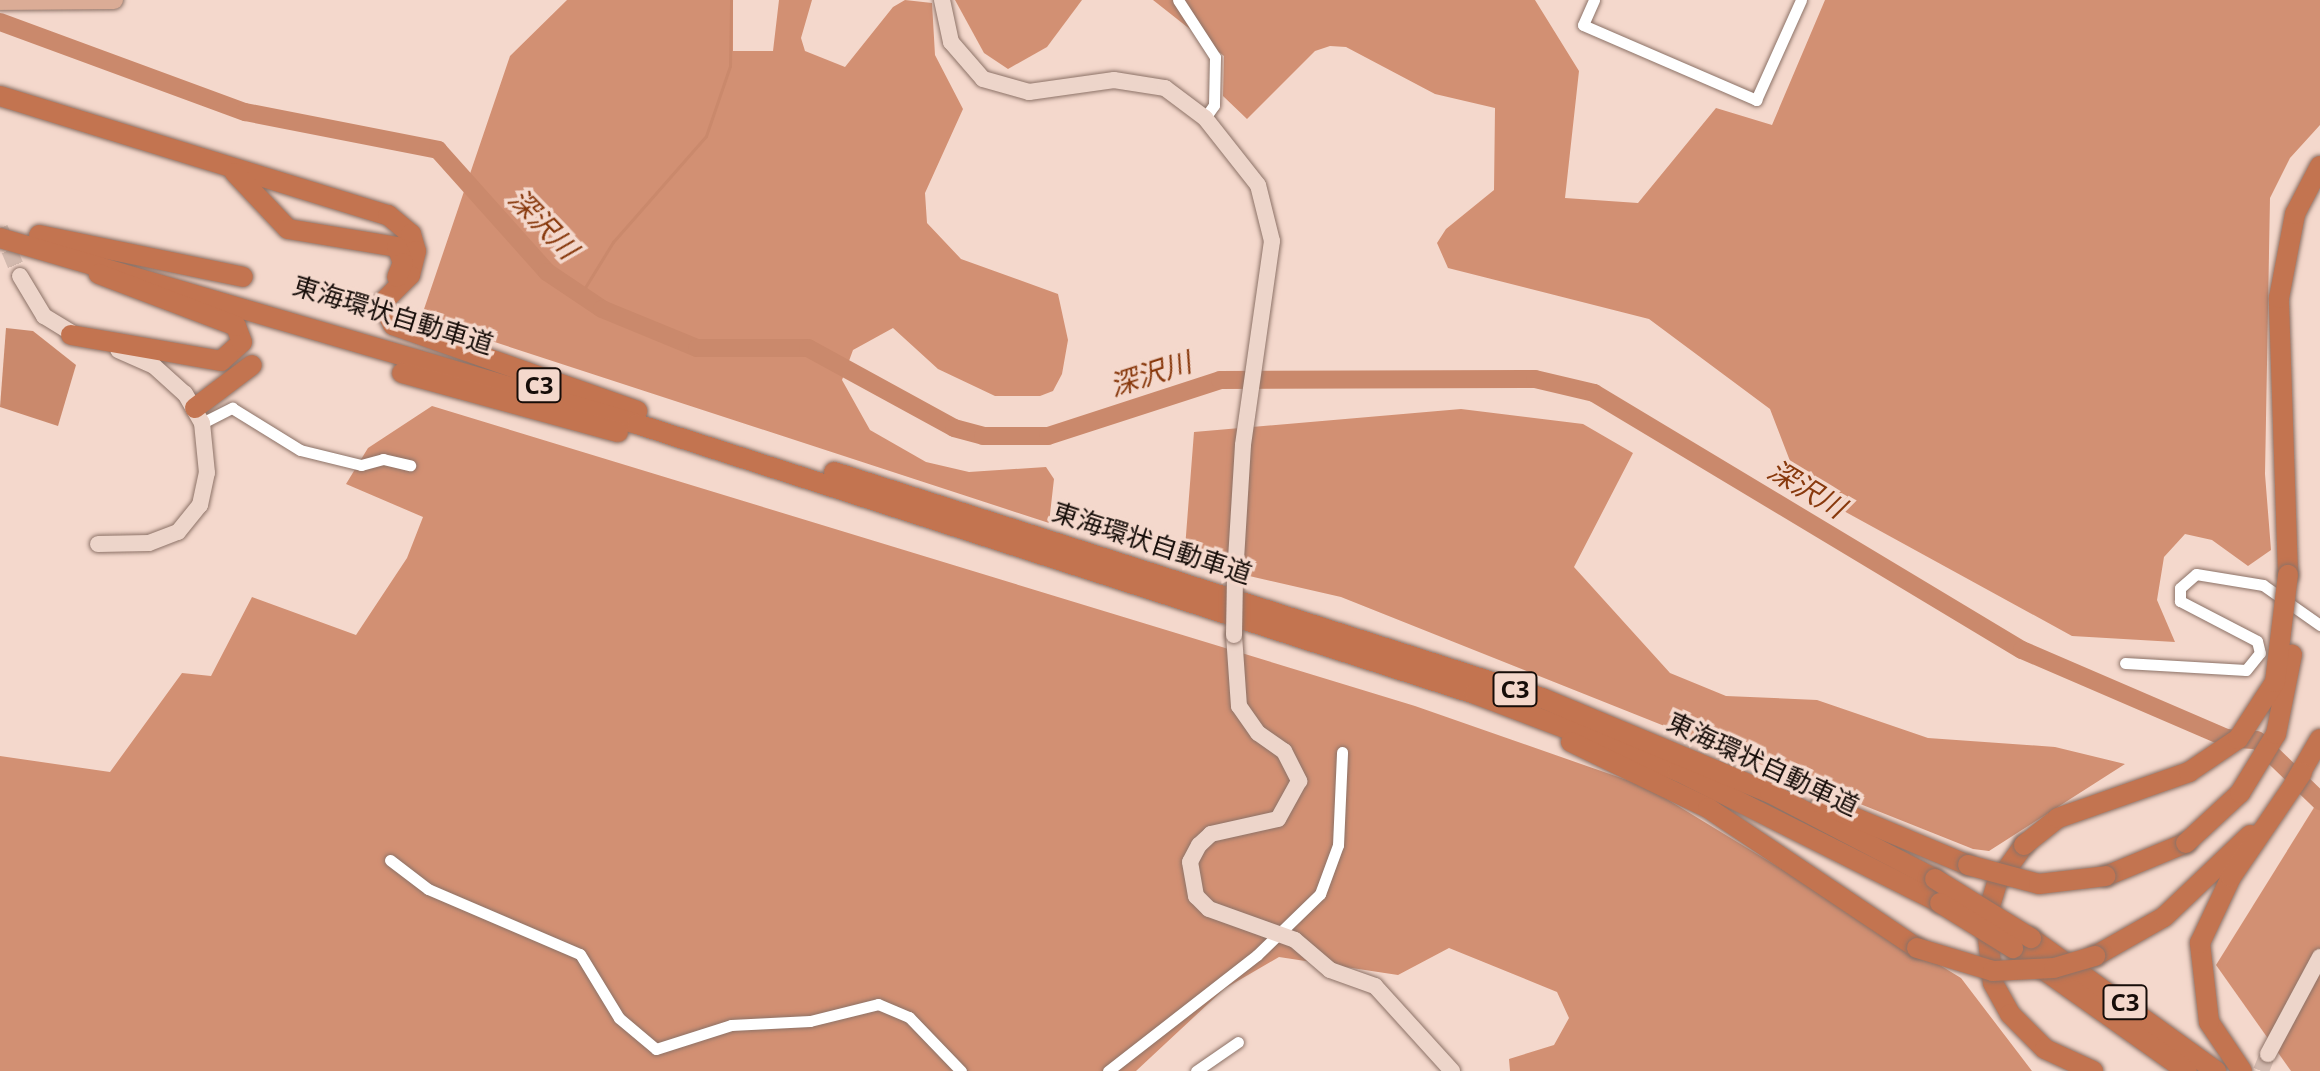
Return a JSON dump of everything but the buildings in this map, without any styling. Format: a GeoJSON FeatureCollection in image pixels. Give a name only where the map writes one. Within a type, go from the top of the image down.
{"type":"FeatureCollection","features":[{"type":"Feature","properties":{"kind":"highway"},"geometry":{"type":"LineString","coordinates":[[0,96],[376,210],[404,226],[416,260],[382,303],[393,325],[641,413]]}},
{"type":"Feature","properties":{"kind":"highway"},"geometry":{"type":"LineString","coordinates":[[195,156],[248,180],[288,229],[397,247],[401,272],[377,288]]}},
{"type":"Feature","properties":{"kind":"highway"},"geometry":{"type":"LineString","coordinates":[[1630,733],[1736,768],[1968,865],[2039,884],[2106,876],[2186,843],[2240,793],[2276,734],[2292,651],[2279,298],[2295,214],[2320,166]]}},
{"type":"Feature","properties":{"kind":"highway"},"geometry":{"type":"LineString","coordinates":[[0,229],[243,277]]}},
{"type":"Feature","properties":{"kind":"highway","name":"東海環状自動車道"},"geometry":{"type":"LineString","coordinates":[[0,229],[641,413],[1312,622],[1630,733],[1814,814],[1935,879],[2187,1071]]}},
{"type":"Feature","properties":{"kind":"highway"},"geometry":{"type":"LineString","coordinates":[[0,240],[236,326],[242,342],[221,361],[71,335]]}},
{"type":"Feature","properties":{"kind":"highway","name":"東海環状自動車道"},"geometry":{"type":"LineString","coordinates":[[0,240],[179,285],[828,485],[1362,657],[1678,771],[2022,943],[2216,1071]]}},
{"type":"Feature","properties":{"kind":"highway"},"geometry":{"type":"LineString","coordinates":[[198,416],[252,365]]}},
{"type":"Feature","properties":{"kind":"highway"},"geometry":{"type":"LineString","coordinates":[[402,373],[828,485]]}},
{"type":"Feature","properties":{"kind":"highway"},"geometry":{"type":"LineString","coordinates":[[2093,1071],[2045,1049],[2010,1014],[1993,983],[1986,920],[1997,883],[2024,845],[2058,818],[2189,772],[2238,739],[2275,682],[2288,575]]}},
{"type":"Feature","properties":{"kind":"highway","name":"C3"},"geometry":{"type":"LineString","coordinates":[[1362,657],[1584,747],[1708,808],[1917,948],[1993,971],[2054,968],[2095,956],[2164,917],[2224,872],[2302,773],[2320,739]]}},
{"type":"Feature","properties":{"kind":"highway","name":"C3"},"geometry":{"type":"LineString","coordinates":[[2224,872],[2207,922],[2198,968],[2209,1022],[2242,1071]]}},
{"type":"Feature","properties":{"kind":"main road"},"geometry":{"type":"LineString","coordinates":[[0,1],[114,0]]}},
{"type":"Feature","properties":{"kind":"street"},"geometry":{"type":"LineString","coordinates":[[942,0],[951,42],[983,79],[1029,92],[1140,81],[1165,88],[1205,118],[1264,197],[1272,241],[1243,445],[1234,635],[1239,706],[1258,733],[1284,751],[1299,781],[1278,819],[1211,834],[1190,862],[1190,879],[1209,909],[1281,933],[1330,970],[1384,993],[1452,1071]]}},
{"type":"Feature","properties":{"kind":"street"},"geometry":{"type":"LineString","coordinates":[[1178,0],[1215,57],[1214,105],[1205,118]]}},
{"type":"Feature","properties":{"kind":"street"},"geometry":{"type":"LineString","coordinates":[[1594,0],[1583,25],[1756,100],[1801,0]]}},
{"type":"Feature","properties":{"kind":"street"},"geometry":{"type":"LineString","coordinates":[[20,276],[33,304],[71,335],[154,366],[198,416],[207,473],[191,519],[149,543],[98,544]]}},
{"type":"Feature","properties":{"kind":"street"},"geometry":{"type":"LineString","coordinates":[[198,416],[232,408],[300,450],[361,465],[383,459],[410,465]]}},
{"type":"Feature","properties":{"kind":"street"},"geometry":{"type":"LineString","coordinates":[[2125,663],[2246,670],[2260,653],[2257,641],[2180,601],[2180,588],[2196,574],[2263,585],[2320,625]]}},
{"type":"Feature","properties":{"kind":"street"},"geometry":{"type":"LineString","coordinates":[[1108,1071],[1281,933],[1332,873],[1342,752]]}},
{"type":"Feature","properties":{"kind":"street"},"geometry":{"type":"LineString","coordinates":[[390,860],[428,889],[580,954],[619,1018],[656,1049],[731,1025],[810,1021],[878,1004],[909,1017],[961,1071]]}},
{"type":"Feature","properties":{"kind":"street"},"geometry":{"type":"LineString","coordinates":[[2268,1054],[2320,957]]}},
{"type":"Feature","properties":{"kind":"street"},"geometry":{"type":"LineString","coordinates":[[1196,1071],[1238,1042]]}},
{"type":"Feature","properties":{"kind":"shaded area"},"geometry":{"type":"Polygon","coordinates":[[[567,0],[733,0],[733,51],[773,51],[779,0],[812,0],[801,38],[805,51],[845,67],[893,7],[905,0],[932,3],[935,55],[963,109],[925,193],[927,223],[961,259],[1058,294],[1068,340],[1062,374],[1053,391],[1040,396],[995,396],[938,369],[893,328],[853,350],[842,380],[870,430],[926,462],[969,472],[1046,467],[1054,479],[1049,523],[421,318],[510,56],[567,0]]]}},
{"type":"Feature","properties":{"kind":"shaded area"},"geometry":{"type":"Polygon","coordinates":[[[955,0],[1082,0],[1047,47],[1008,69],[984,53],[955,0]]]}},
{"type":"Feature","properties":{"kind":"shaded area"},"geometry":{"type":"Polygon","coordinates":[[[1153,0],[1535,0],[1579,71],[1565,198],[1638,203],[1716,108],[1772,125],[1825,0],[2320,0],[2320,125],[2290,158],[2270,198],[2265,474],[2271,550],[2248,566],[2212,540],[2185,534],[2164,557],[2157,600],[2175,642],[2072,636],[1800,487],[1770,409],[1649,319],[1448,268],[1437,243],[1446,229],[1494,190],[1495,108],[1435,94],[1346,47],[1330,46],[1315,51],[1247,119],[1223,96],[1224,56],[1153,0]]]}},
{"type":"Feature","properties":{"kind":"shaded area"},"geometry":{"type":"Polygon","coordinates":[[[6,328],[33,331],[76,365],[58,426],[0,407],[6,328]]]}},
{"type":"Feature","properties":{"kind":"shaded area"},"geometry":{"type":"Polygon","coordinates":[[[432,406],[1415,706],[1647,787],[1961,978],[2032,1071],[1510,1071],[1509,1059],[1554,1045],[1569,1018],[1557,992],[1449,948],[1398,975],[1279,957],[1224,989],[1136,1071],[0,1071],[0,756],[110,772],[182,673],[211,676],[252,597],[356,635],[407,558],[423,517],[346,484],[368,448],[432,406]]]}},
{"type":"Feature","properties":{"kind":"shaded area"},"geometry":{"type":"Polygon","coordinates":[[[1461,409],[1583,424],[1633,453],[1574,567],[1670,673],[1726,696],[1817,700],[1928,738],[2055,747],[2125,764],[1989,851],[1973,849],[1341,597],[1184,561],[1194,432],[1461,409]]]}},
{"type":"Feature","properties":{"kind":"shaded area"},"geometry":{"type":"Polygon","coordinates":[[[2320,798],[2320,1071],[2291,1071],[2216,965],[2320,798]]]}},
{"type":"Feature","properties":{"kind":"waterway"},"geometry":{"type":"LineString","coordinates":[[581,294],[613,242],[706,136],[730,66],[731,0]]}},
{"type":"Feature","properties":{"kind":"waterway","name":"深沢川"},"geometry":{"type":"LineString","coordinates":[[0,22],[245,112],[438,150],[547,272],[602,309],[697,348],[808,348],[954,428],[983,436],[1048,436],[1220,380],[1535,379],[1594,393],[2022,650],[2226,738],[2257,740],[2320,801]]}},
{"type":"Feature","properties":{"kind":"tunnel"},"geometry":{"type":"LineString","coordinates":[[0,228],[20,276]]}},
{"type":"Feature","properties":{"kind":"tunnel"},"geometry":{"type":"LineString","coordinates":[[2261,1071],[2268,1054]]}}]}
